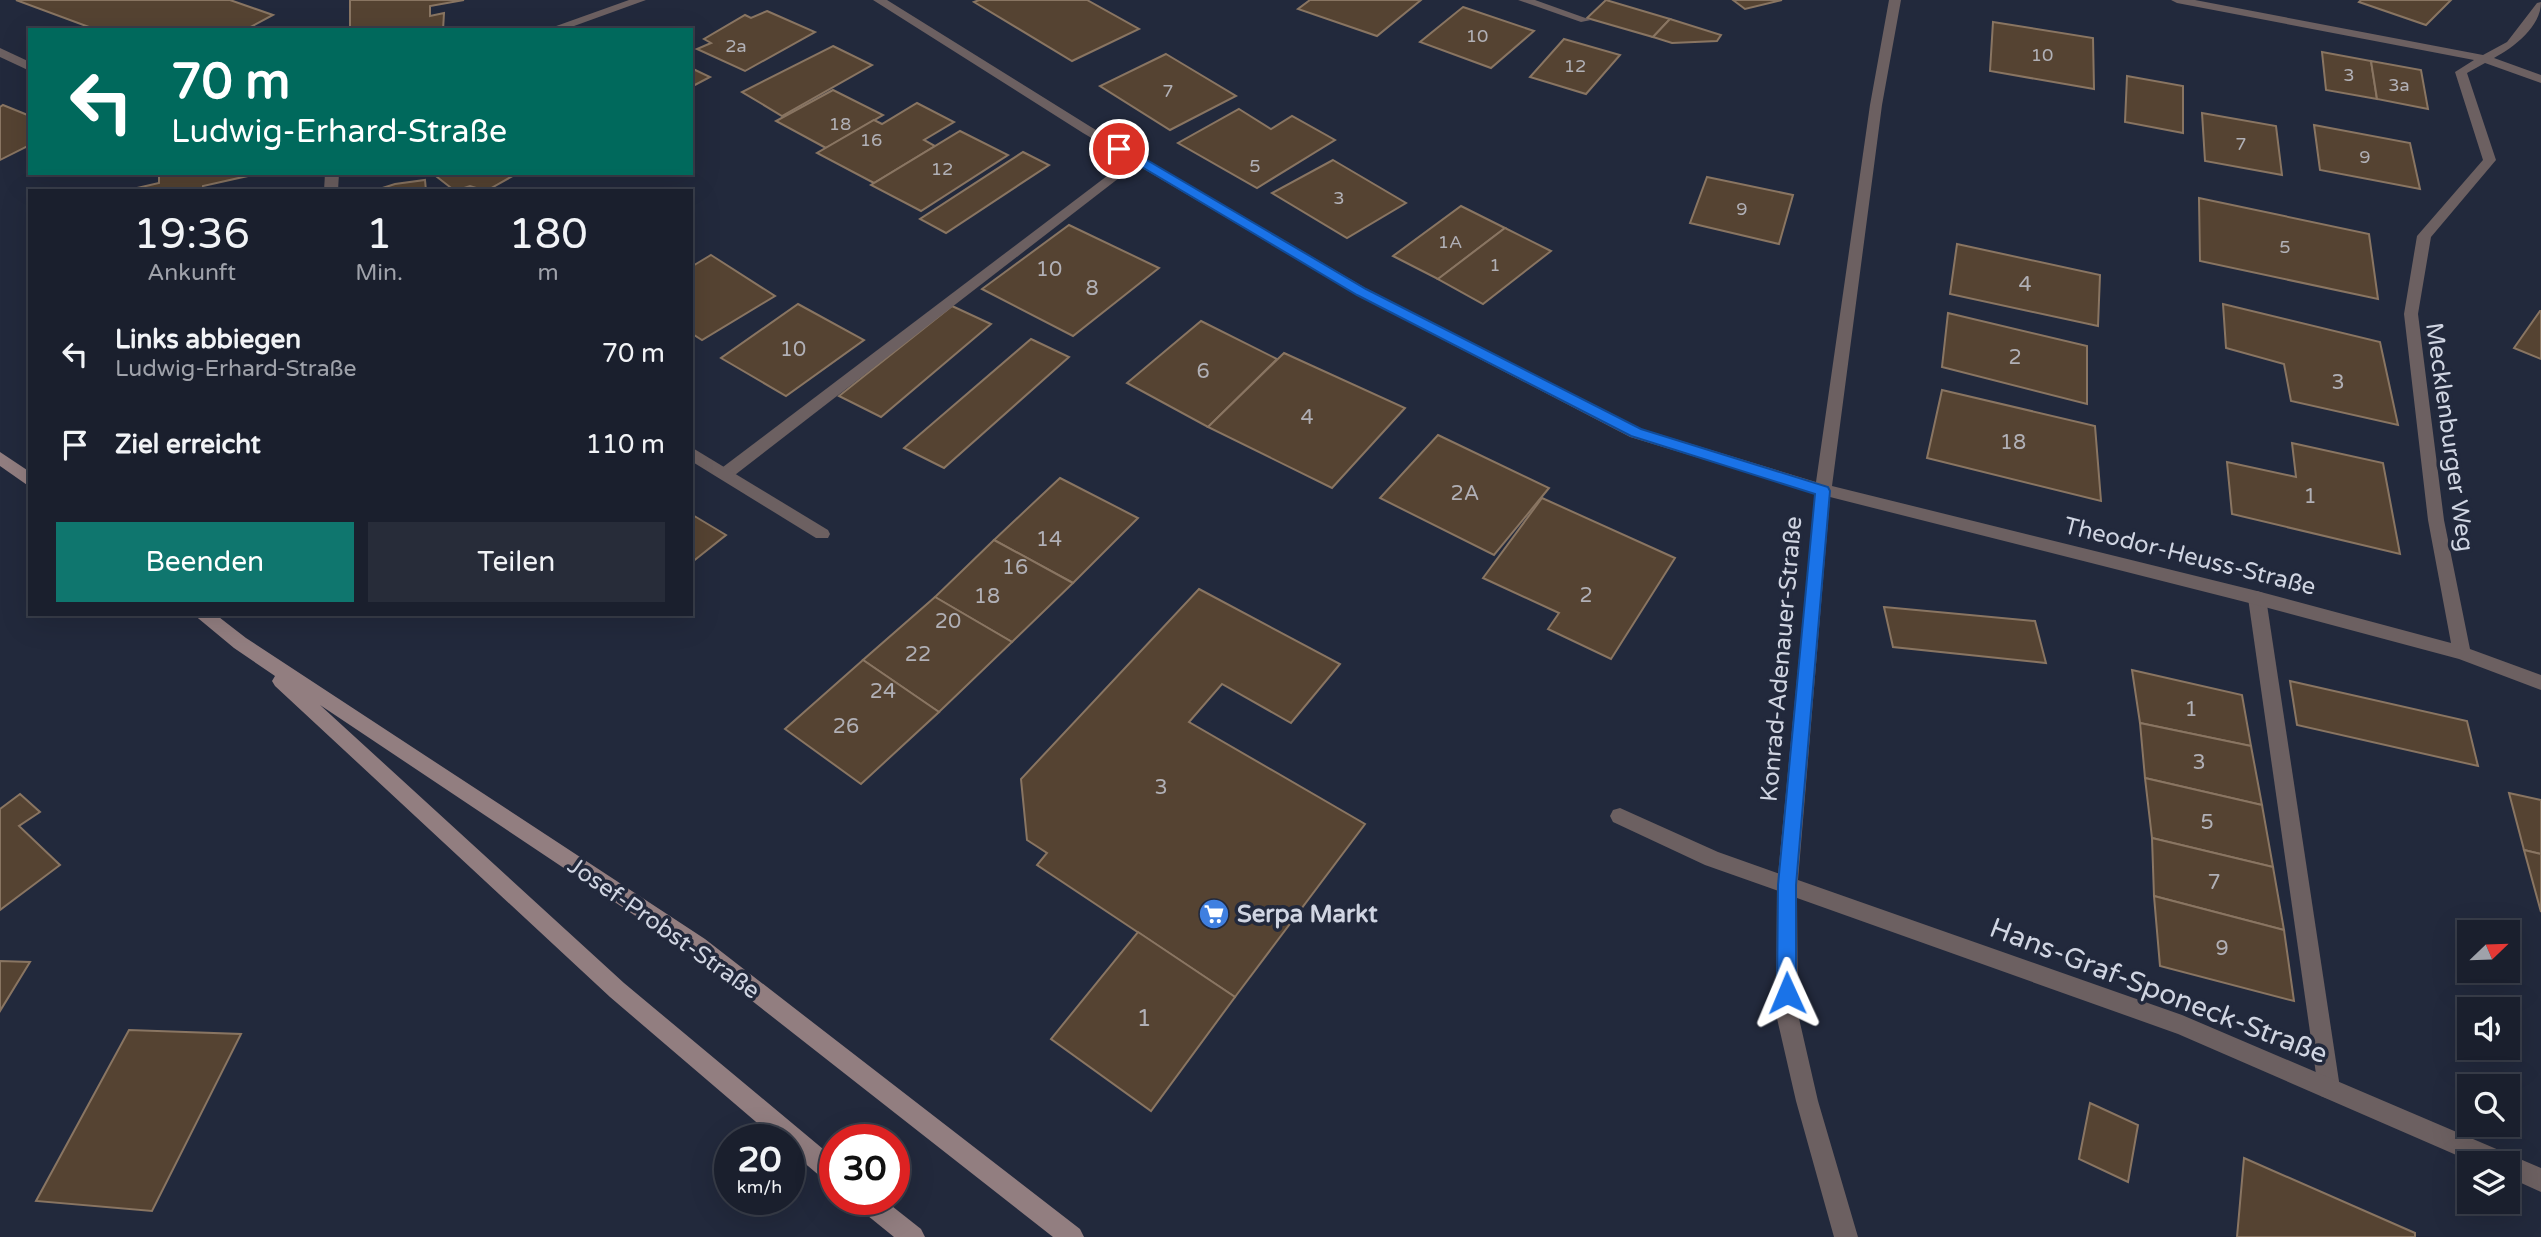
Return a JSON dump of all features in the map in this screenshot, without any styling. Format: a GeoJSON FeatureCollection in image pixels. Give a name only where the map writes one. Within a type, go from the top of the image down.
{"type":"FeatureCollection","features":[{"type":"Feature","properties":{"kind":"main road"},"geometry":{"type":"LineString","coordinates":[[0,458],[28,479]]}},
{"type":"Feature","properties":{"kind":"main road","name":"Josef-Probst-Straße"},"geometry":{"type":"LineString","coordinates":[[205,616],[240,643],[698,946],[1072,1237]]}},
{"type":"Feature","properties":{"kind":"main road","name":"Josef-Probst-Straße"},"geometry":{"type":"LineString","coordinates":[[240,643],[617,990],[819,1160]]}},
{"type":"Feature","properties":{"kind":"main road"},"geometry":{"type":"LineString","coordinates":[[885,1215],[913,1237]]}},
{"type":"Feature","properties":{"kind":"street"},"geometry":{"type":"LineString","coordinates":[[557,28],[640,0]]}},
{"type":"Feature","properties":{"kind":"street","name":"Theodor-Heuss-Straße"},"geometry":{"type":"LineString","coordinates":[[879,0],[1136,159],[1362,292],[1636,433],[1823,491],[1874,501],[2257,598],[2462,653],[2541,682]]}},
{"type":"Feature","properties":{"kind":"street"},"geometry":{"type":"LineString","coordinates":[[1524,0],[1585,19]]}},
{"type":"Feature","properties":{"kind":"street","name":"Konrad-Adenauer-Straße"},"geometry":{"type":"LineString","coordinates":[[1846,1237],[1807,1101],[1787,1014],[1787,885],[1823,491],[1876,105],[1895,0]]}},
{"type":"Feature","properties":{"kind":"street"},"geometry":{"type":"LineString","coordinates":[[2177,0],[2482,58],[2541,79]]}},
{"type":"Feature","properties":{"kind":"street"},"geometry":{"type":"LineString","coordinates":[[2482,58],[2511,44],[2541,5]]}},
{"type":"Feature","properties":{"kind":"street"},"geometry":{"type":"LineString","coordinates":[[0,52],[28,66]]}},
{"type":"Feature","properties":{"kind":"street","name":"Mecklenburger Weg"},"geometry":{"type":"LineString","coordinates":[[2462,653],[2436,520],[2411,314],[2424,236],[2490,160],[2461,72],[2482,58]]}},
{"type":"Feature","properties":{"kind":"street"},"geometry":{"type":"LineString","coordinates":[[725,474],[1136,159]]}},
{"type":"Feature","properties":{"kind":"street"},"geometry":{"type":"LineString","coordinates":[[693,454],[822,534]]}},
{"type":"Feature","properties":{"kind":"street"},"geometry":{"type":"LineString","coordinates":[[2257,598],[2329,1088]]}},
{"type":"Feature","properties":{"kind":"street","name":"Hans-Graf-Sponeck-Straße"},"geometry":{"type":"LineString","coordinates":[[1620,816],[1712,859],[2182,1025],[2474,1151]]}},
{"type":"Feature","properties":{"kind":"street","name":"Hans-Graf-Sponeck-Straße"},"geometry":{"type":"LineString","coordinates":[[2520,1171],[2541,1180]]}},
{"type":"Feature","properties":{"kind":"building"},"geometry":{"type":"Polygon","coordinates":[[[16,0],[230,0],[273,15],[249,28],[92,28],[16,0]]]}},
{"type":"Feature","properties":{"kind":"building"},"geometry":{"type":"Polygon","coordinates":[[[350,0],[464,0],[430,6],[430,16],[444,13],[443,28],[350,28],[350,0]]]}},
{"type":"Feature","properties":{"kind":"building"},"geometry":{"type":"Polygon","coordinates":[[[1087,0],[1139,29],[1072,61],[974,2],[1087,0]]]}},
{"type":"Feature","properties":{"kind":"building"},"geometry":{"type":"Polygon","coordinates":[[[1310,0],[1421,0],[1377,36],[1298,9],[1310,0]]]}},
{"type":"Feature","properties":{"kind":"building"},"geometry":{"type":"Polygon","coordinates":[[[1606,0],[1670,19],[1653,37],[1587,18],[1606,0]]]}},
{"type":"Feature","properties":{"kind":"building"},"geometry":{"type":"Polygon","coordinates":[[[1733,0],[1782,0],[1745,9],[1733,0]]]}},
{"type":"Feature","properties":{"kind":"building"},"geometry":{"type":"Polygon","coordinates":[[[2451,0],[2426,25],[2359,2],[2451,0]]]}},
{"type":"Feature","properties":{"kind":"building"},"geometry":{"type":"Polygon","coordinates":[[[1463,7],[1534,31],[1491,68],[1420,42],[1463,7]]]}},
{"type":"Feature","properties":{"kind":"building"},"geometry":{"type":"Polygon","coordinates":[[[767,11],[815,32],[745,71],[697,49],[711,43],[704,39],[745,15],[751,18],[767,11]]]}},
{"type":"Feature","properties":{"kind":"building"},"geometry":{"type":"Polygon","coordinates":[[[1670,19],[1721,35],[1717,41],[1672,43],[1653,37],[1670,19]]]}},
{"type":"Feature","properties":{"kind":"building"},"geometry":{"type":"Polygon","coordinates":[[[1993,22],[2093,38],[2094,89],[1990,71],[1993,22]]]}},
{"type":"Feature","properties":{"kind":"building"},"geometry":{"type":"Polygon","coordinates":[[[1564,39],[1620,55],[1586,94],[1530,77],[1564,39]]]}},
{"type":"Feature","properties":{"kind":"building"},"geometry":{"type":"Polygon","coordinates":[[[833,46],[872,65],[782,116],[742,92],[833,46]]]}},
{"type":"Feature","properties":{"kind":"building"},"geometry":{"type":"Polygon","coordinates":[[[2322,52],[2371,61],[2377,99],[2326,90],[2322,52]]]}},
{"type":"Feature","properties":{"kind":"building"},"geometry":{"type":"Polygon","coordinates":[[[1166,54],[1236,96],[1170,130],[1100,86],[1166,54]]]}},
{"type":"Feature","properties":{"kind":"building"},"geometry":{"type":"Polygon","coordinates":[[[2371,61],[2421,70],[2428,109],[2377,99],[2371,61]]]}},
{"type":"Feature","properties":{"kind":"building"},"geometry":{"type":"Polygon","coordinates":[[[693,69],[710,77],[693,86],[693,69]]]}},
{"type":"Feature","properties":{"kind":"building"},"geometry":{"type":"Polygon","coordinates":[[[2127,76],[2183,86],[2183,133],[2125,122],[2127,76]]]}},
{"type":"Feature","properties":{"kind":"building"},"geometry":{"type":"Polygon","coordinates":[[[833,90],[883,115],[826,148],[776,121],[833,90]]]}},
{"type":"Feature","properties":{"kind":"building"},"geometry":{"type":"Polygon","coordinates":[[[917,103],[954,122],[924,140],[935,146],[874,183],[817,153],[874,120],[882,124],[917,103]]]}},
{"type":"Feature","properties":{"kind":"building"},"geometry":{"type":"Polygon","coordinates":[[[3,105],[28,115],[28,146],[0,160],[0,107],[3,105]]]}},
{"type":"Feature","properties":{"kind":"building"},"geometry":{"type":"Polygon","coordinates":[[[1239,109],[1271,129],[1292,116],[1335,140],[1257,188],[1178,143],[1239,109]]]}},
{"type":"Feature","properties":{"kind":"building"},"geometry":{"type":"Polygon","coordinates":[[[2202,113],[2276,126],[2282,175],[2205,161],[2202,113]]]}},
{"type":"Feature","properties":{"kind":"building"},"geometry":{"type":"Polygon","coordinates":[[[2314,125],[2410,143],[2420,189],[2320,170],[2314,125]]]}},
{"type":"Feature","properties":{"kind":"building"},"geometry":{"type":"Polygon","coordinates":[[[960,131],[1008,155],[921,211],[871,185],[960,131]]]}},
{"type":"Feature","properties":{"kind":"building"},"geometry":{"type":"Polygon","coordinates":[[[1023,152],[1049,165],[946,233],[920,219],[1023,152]]]}},
{"type":"Feature","properties":{"kind":"building"},"geometry":{"type":"Polygon","coordinates":[[[1333,160],[1406,203],[1347,238],[1272,193],[1333,160]]]}},
{"type":"Feature","properties":{"kind":"building"},"geometry":{"type":"Polygon","coordinates":[[[159,175],[252,175],[203,186],[203,189],[133,189],[159,183],[159,175]]]}},
{"type":"Feature","properties":{"kind":"building"},"geometry":{"type":"Polygon","coordinates":[[[435,175],[514,175],[490,189],[470,186],[452,189],[435,175]]]}},
{"type":"Feature","properties":{"kind":"building"},"geometry":{"type":"Polygon","coordinates":[[[1707,177],[1793,195],[1779,244],[1690,223],[1707,177]]]}},
{"type":"Feature","properties":{"kind":"building"},"geometry":{"type":"Polygon","coordinates":[[[425,180],[426,189],[379,189],[425,180]]]}},
{"type":"Feature","properties":{"kind":"building"},"geometry":{"type":"Polygon","coordinates":[[[2199,198],[2369,234],[2378,299],[2200,261],[2199,198]]]}},
{"type":"Feature","properties":{"kind":"building"},"geometry":{"type":"Polygon","coordinates":[[[1461,206],[1505,228],[1438,279],[1393,256],[1461,206]]]}},
{"type":"Feature","properties":{"kind":"building"},"geometry":{"type":"Polygon","coordinates":[[[1069,225],[1159,268],[1073,336],[982,289],[1069,225]]]}},
{"type":"Feature","properties":{"kind":"building"},"geometry":{"type":"Polygon","coordinates":[[[1505,228],[1551,251],[1483,304],[1438,279],[1505,228]]]}},
{"type":"Feature","properties":{"kind":"building"},"geometry":{"type":"Polygon","coordinates":[[[1957,244],[2100,275],[2098,326],[1950,294],[1957,244]]]}},
{"type":"Feature","properties":{"kind":"building"},"geometry":{"type":"Polygon","coordinates":[[[711,255],[775,296],[702,340],[693,334],[693,266],[711,255]]]}},
{"type":"Feature","properties":{"kind":"building"},"geometry":{"type":"Polygon","coordinates":[[[798,304],[864,340],[786,396],[721,358],[798,304]]]}},
{"type":"Feature","properties":{"kind":"building"},"geometry":{"type":"Polygon","coordinates":[[[2223,304],[2380,342],[2398,425],[2291,401],[2284,364],[2226,348],[2223,304]]]}},
{"type":"Feature","properties":{"kind":"building"},"geometry":{"type":"Polygon","coordinates":[[[952,306],[991,324],[881,417],[839,396],[952,306]]]}},
{"type":"Feature","properties":{"kind":"building"},"geometry":{"type":"Polygon","coordinates":[[[2541,311],[2541,359],[2514,348],[2541,311]]]}},
{"type":"Feature","properties":{"kind":"building"},"geometry":{"type":"Polygon","coordinates":[[[1948,313],[2087,346],[2087,404],[1942,367],[1948,313]]]}},
{"type":"Feature","properties":{"kind":"building"},"geometry":{"type":"Polygon","coordinates":[[[1201,321],[1277,359],[1208,427],[1127,383],[1201,321]]]}},
{"type":"Feature","properties":{"kind":"building"},"geometry":{"type":"Polygon","coordinates":[[[1031,339],[1069,357],[944,468],[904,448],[1031,339]]]}},
{"type":"Feature","properties":{"kind":"building"},"geometry":{"type":"Polygon","coordinates":[[[1284,353],[1405,408],[1332,488],[1208,427],[1284,353]]]}},
{"type":"Feature","properties":{"kind":"building"},"geometry":{"type":"Polygon","coordinates":[[[1942,390],[2095,426],[2101,501],[1927,458],[1942,390]]]}},
{"type":"Feature","properties":{"kind":"building"},"geometry":{"type":"Polygon","coordinates":[[[1438,435],[1549,488],[1494,555],[1380,498],[1438,435]]]}},
{"type":"Feature","properties":{"kind":"building"},"geometry":{"type":"Polygon","coordinates":[[[2292,443],[2383,463],[2400,554],[2232,514],[2227,462],[2296,477],[2292,443]]]}},
{"type":"Feature","properties":{"kind":"building"},"geometry":{"type":"Polygon","coordinates":[[[1060,478],[1138,518],[1073,583],[994,540],[1060,478]]]}},
{"type":"Feature","properties":{"kind":"building"},"geometry":{"type":"Polygon","coordinates":[[[1542,498],[1675,558],[1611,659],[1548,629],[1559,613],[1483,578],[1542,498]]]}},
{"type":"Feature","properties":{"kind":"building"},"geometry":{"type":"Polygon","coordinates":[[[693,515],[726,535],[693,561],[693,515]]]}},
{"type":"Feature","properties":{"kind":"building"},"geometry":{"type":"Polygon","coordinates":[[[994,540],[1073,583],[1012,642],[935,597],[994,540]]]}},
{"type":"Feature","properties":{"kind":"building"},"geometry":{"type":"Polygon","coordinates":[[[1199,589],[1340,664],[1291,723],[1222,684],[1189,722],[1365,824],[1235,997],[1037,865],[1047,853],[1027,840],[1021,779],[1199,589]]]}},
{"type":"Feature","properties":{"kind":"building"},"geometry":{"type":"Polygon","coordinates":[[[935,597],[1012,642],[939,712],[863,660],[935,597]]]}},
{"type":"Feature","properties":{"kind":"building"},"geometry":{"type":"Polygon","coordinates":[[[1884,607],[2035,621],[2046,663],[1893,647],[1884,607]]]}},
{"type":"Feature","properties":{"kind":"building"},"geometry":{"type":"Polygon","coordinates":[[[863,660],[939,712],[861,784],[785,729],[863,660]]]}},
{"type":"Feature","properties":{"kind":"building"},"geometry":{"type":"Polygon","coordinates":[[[2132,670],[2242,695],[2251,746],[2140,723],[2132,670]]]}},
{"type":"Feature","properties":{"kind":"building"},"geometry":{"type":"Polygon","coordinates":[[[2290,681],[2467,721],[2478,766],[2297,725],[2290,681]]]}},
{"type":"Feature","properties":{"kind":"building"},"geometry":{"type":"Polygon","coordinates":[[[2140,723],[2251,746],[2262,805],[2145,778],[2140,723]]]}},
{"type":"Feature","properties":{"kind":"building"},"geometry":{"type":"Polygon","coordinates":[[[2145,778],[2262,805],[2273,867],[2152,838],[2145,778]]]}},
{"type":"Feature","properties":{"kind":"building"},"geometry":{"type":"Polygon","coordinates":[[[2509,793],[2541,800],[2541,854],[2524,850],[2509,793]]]}},
{"type":"Feature","properties":{"kind":"building"},"geometry":{"type":"Polygon","coordinates":[[[20,794],[40,812],[19,826],[60,865],[0,910],[0,809],[20,794]]]}},
{"type":"Feature","properties":{"kind":"building"},"geometry":{"type":"Polygon","coordinates":[[[2152,838],[2273,867],[2284,930],[2154,896],[2152,838]]]}},
{"type":"Feature","properties":{"kind":"building"},"geometry":{"type":"Polygon","coordinates":[[[2524,850],[2541,854],[2541,912],[2524,850]]]}},
{"type":"Feature","properties":{"kind":"building"},"geometry":{"type":"Polygon","coordinates":[[[2154,896],[2284,930],[2294,1001],[2160,966],[2154,896]]]}},
{"type":"Feature","properties":{"kind":"building"},"geometry":{"type":"Polygon","coordinates":[[[1138,932],[1235,997],[1151,1111],[1051,1039],[1138,932]]]}},
{"type":"Feature","properties":{"kind":"building"},"geometry":{"type":"Polygon","coordinates":[[[0,961],[30,962],[0,1011],[0,961]]]}},
{"type":"Feature","properties":{"kind":"building"},"geometry":{"type":"Polygon","coordinates":[[[129,1030],[241,1034],[152,1211],[36,1201],[129,1030]]]}},
{"type":"Feature","properties":{"kind":"building"},"geometry":{"type":"Polygon","coordinates":[[[2090,1103],[2138,1125],[2128,1182],[2079,1159],[2090,1103]]]}},
{"type":"Feature","properties":{"kind":"building"},"geometry":{"type":"Polygon","coordinates":[[[2244,1158],[2415,1233],[2415,1237],[2237,1237],[2244,1158]]]}},
{"type":"Feature","properties":{"kind":"place","name":"Serpa Markt"},"geometry":{"type":"Point","coordinates":[1214,914]}},
{"type":"Feature","properties":{"kind":"route"},"geometry":{"type":"LineString","coordinates":[[1119,149],[1362,292],[1636,433],[1823,491],[1787,885],[1787,993]]}}]}
